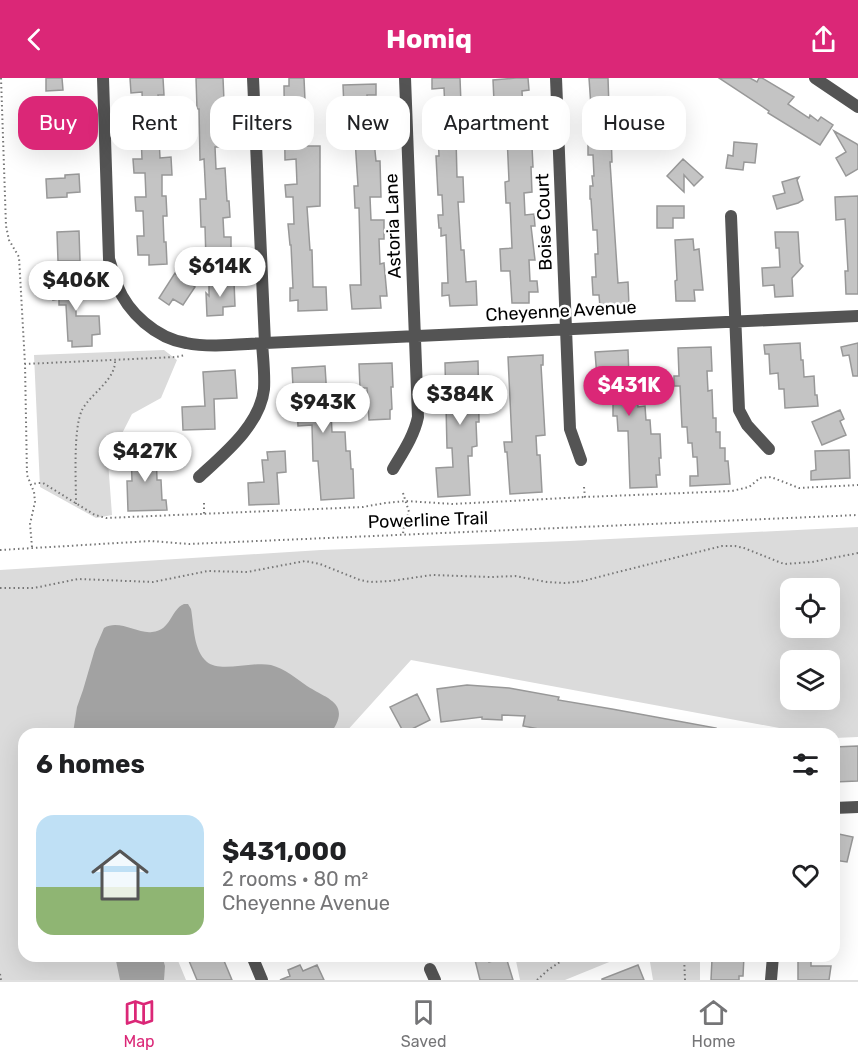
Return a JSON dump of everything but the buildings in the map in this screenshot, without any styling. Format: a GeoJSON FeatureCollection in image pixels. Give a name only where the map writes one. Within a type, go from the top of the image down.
{"type":"FeatureCollection","features":[{"type":"Feature","properties":{"kind":"street","name":"Cheyenne Avenue"},"geometry":{"type":"LineString","coordinates":[[103,78],[109,259],[118,287],[127,303],[156,331],[176,341],[199,345],[264,343],[858,316]]}},
{"type":"Feature","properties":{"kind":"street"},"geometry":{"type":"LineString","coordinates":[[199,477],[234,446],[261,406],[264,388],[254,78]]}},
{"type":"Feature","properties":{"kind":"street","name":"Astoria Lane"},"geometry":{"type":"LineString","coordinates":[[393,469],[412,435],[418,417],[405,78]]}},
{"type":"Feature","properties":{"kind":"street","name":"Boise Court"},"geometry":{"type":"LineString","coordinates":[[555,78],[570,429],[581,460]]}},
{"type":"Feature","properties":{"kind":"street"},"geometry":{"type":"LineString","coordinates":[[815,78],[858,107]]}},
{"type":"Feature","properties":{"kind":"street"},"geometry":{"type":"LineString","coordinates":[[731,216],[739,410],[747,425],[769,449]]}},
{"type":"Feature","properties":{"kind":"street"},"geometry":{"type":"LineString","coordinates":[[840,808],[858,807]]}},
{"type":"Feature","properties":{"kind":"street"},"geometry":{"type":"LineString","coordinates":[[254,962],[262,980]]}},
{"type":"Feature","properties":{"kind":"street"},"geometry":{"type":"LineString","coordinates":[[771,980],[772,962]]}},
{"type":"Feature","properties":{"kind":"path"},"geometry":{"type":"LineString","coordinates":[[1,78],[6,226],[9,240],[19,257],[27,476],[34,492],[35,502],[30,524],[32,548]]}},
{"type":"Feature","properties":{"kind":"path"},"geometry":{"type":"LineString","coordinates":[[24,364],[176,357],[190,353],[199,345]]}},
{"type":"Feature","properties":{"kind":"path"},"geometry":{"type":"LineString","coordinates":[[76,504],[77,424],[83,409],[112,374],[115,360]]}},
{"type":"Feature","properties":{"kind":"path"},"geometry":{"type":"LineString","coordinates":[[30,485],[43,483],[94,515],[106,518],[363,507],[406,501],[453,504],[732,491],[748,487],[760,478],[771,477],[799,488],[858,485]]}},
{"type":"Feature","properties":{"kind":"path"},"geometry":{"type":"LineString","coordinates":[[584,487],[585,497]]}},
{"type":"Feature","properties":{"kind":"path"},"geometry":{"type":"LineString","coordinates":[[403,493],[409,512],[403,534]]}},
{"type":"Feature","properties":{"kind":"path"},"geometry":{"type":"LineString","coordinates":[[204,503],[204,514]]}},
{"type":"Feature","properties":{"kind":"path","name":"Powerline Trail"},"geometry":{"type":"LineString","coordinates":[[0,550],[151,541],[189,544],[858,515]]}},
{"type":"Feature","properties":{"kind":"path"},"geometry":{"type":"LineString","coordinates":[[0,588],[34,588],[78,579],[153,582],[204,572],[247,572],[304,561],[320,564],[370,582],[426,575],[491,577],[511,575],[558,583],[583,581],[722,546],[744,548],[784,564],[812,562],[858,553]]}},
{"type":"Feature","properties":{"kind":"path"},"geometry":{"type":"LineString","coordinates":[[537,980],[560,962]]}},
{"type":"Feature","properties":{"kind":"path"},"geometry":{"type":"LineString","coordinates":[[684,962],[685,980]]}},
{"type":"Feature","properties":{"kind":"path"},"geometry":{"type":"LineString","coordinates":[[0,974],[1,980]]}},
{"type":"Feature","properties":{"kind":"shaded area"},"geometry":{"type":"Polygon","coordinates":[[[164,350],[177,360],[161,398],[132,414],[108,461],[112,515],[96,518],[40,487],[34,355],[164,350]]]}},
{"type":"Feature","properties":{"kind":"shaded area"},"geometry":{"type":"Polygon","coordinates":[[[858,527],[858,737],[840,738],[840,728],[779,728],[411,660],[350,728],[18,728],[18,962],[178,962],[186,980],[0,980],[0,570],[321,550],[858,527]]]}},
{"type":"Feature","properties":{"kind":"shaded area"},"geometry":{"type":"Polygon","coordinates":[[[188,604],[191,609],[199,651],[207,662],[220,667],[264,664],[286,671],[334,703],[339,715],[334,728],[74,728],[77,707],[104,628],[116,625],[152,632],[163,628],[179,607],[188,604]]]}},
{"type":"Feature","properties":{"kind":"shaded area"},"geometry":{"type":"Polygon","coordinates":[[[116,962],[164,962],[164,980],[120,980],[116,962]]]}},
{"type":"Feature","properties":{"kind":"shaded area"},"geometry":{"type":"Polygon","coordinates":[[[516,962],[609,962],[565,980],[520,980],[516,962]]]}},
{"type":"Feature","properties":{"kind":"shaded area"},"geometry":{"type":"Polygon","coordinates":[[[650,962],[700,962],[700,980],[653,980],[650,962]]]}}]}
